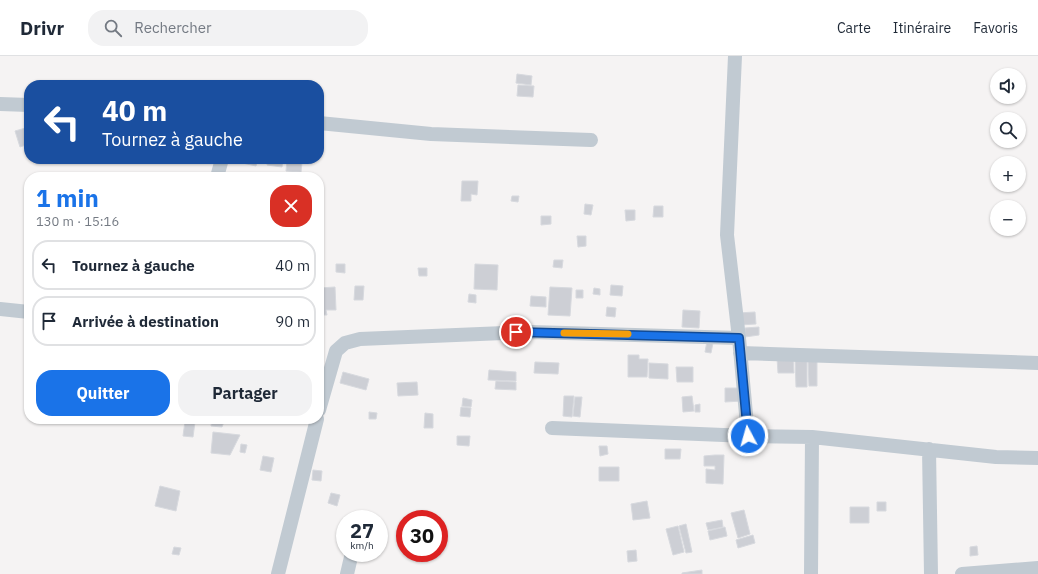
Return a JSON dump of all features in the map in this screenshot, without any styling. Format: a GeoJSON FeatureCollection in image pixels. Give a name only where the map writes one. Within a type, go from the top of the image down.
{"type":"FeatureCollection","features":[{"type":"Feature","properties":{"kind":"street"},"geometry":{"type":"LineString","coordinates":[[735,56],[727,235],[739,338],[748,436]]}},
{"type":"Feature","properties":{"kind":"street"},"geometry":{"type":"LineString","coordinates":[[0,104],[24,105]]}},
{"type":"Feature","properties":{"kind":"street"},"geometry":{"type":"LineString","coordinates":[[324,123],[431,134],[591,140]]}},
{"type":"Feature","properties":{"kind":"street"},"geometry":{"type":"LineString","coordinates":[[0,308],[24,311]]}},
{"type":"Feature","properties":{"kind":"street"},"geometry":{"type":"LineString","coordinates":[[324,393],[336,352],[345,343],[360,339],[532,332],[739,338]]}},
{"type":"Feature","properties":{"kind":"street"},"geometry":{"type":"LineString","coordinates":[[740,353],[1038,364]]}},
{"type":"Feature","properties":{"kind":"street"},"geometry":{"type":"LineString","coordinates":[[278,574],[315,424]]}},
{"type":"Feature","properties":{"kind":"street"},"geometry":{"type":"LineString","coordinates":[[552,428],[748,436],[812,437],[996,457],[1038,458]]}},
{"type":"Feature","properties":{"kind":"street"},"geometry":{"type":"LineString","coordinates":[[811,574],[812,437]]}},
{"type":"Feature","properties":{"kind":"street"},"geometry":{"type":"LineString","coordinates":[[929,449],[931,574]]}},
{"type":"Feature","properties":{"kind":"street"},"geometry":{"type":"LineString","coordinates":[[347,574],[350,562]]}},
{"type":"Feature","properties":{"kind":"street"},"geometry":{"type":"LineString","coordinates":[[962,574],[1038,568]]}},
{"type":"Feature","properties":{"kind":"building"},"geometry":{"type":"Polygon","coordinates":[[[517,74],[532,76],[531,85],[516,83],[517,74]]]}},
{"type":"Feature","properties":{"kind":"building"},"geometry":{"type":"Polygon","coordinates":[[[518,85],[534,86],[533,97],[517,96],[518,85]]]}},
{"type":"Feature","properties":{"kind":"building"},"geometry":{"type":"Polygon","coordinates":[[[24,128],[24,146],[20,147],[15,131],[24,128]]]}},
{"type":"Feature","properties":{"kind":"building"},"geometry":{"type":"Polygon","coordinates":[[[267,164],[282,164],[282,167],[267,164]]]}},
{"type":"Feature","properties":{"kind":"building"},"geometry":{"type":"Polygon","coordinates":[[[287,164],[302,164],[301,172],[286,171],[287,164]]]}},
{"type":"Feature","properties":{"kind":"building"},"geometry":{"type":"Polygon","coordinates":[[[462,181],[478,181],[477,195],[471,194],[471,201],[461,201],[462,181]]]}},
{"type":"Feature","properties":{"kind":"building"},"geometry":{"type":"Polygon","coordinates":[[[512,196],[519,196],[518,202],[511,201],[512,196]]]}},
{"type":"Feature","properties":{"kind":"building"},"geometry":{"type":"Polygon","coordinates":[[[585,204],[593,205],[591,215],[584,214],[585,204]]]}},
{"type":"Feature","properties":{"kind":"building"},"geometry":{"type":"Polygon","coordinates":[[[654,206],[663,206],[663,217],[653,217],[654,206]]]}},
{"type":"Feature","properties":{"kind":"building"},"geometry":{"type":"Polygon","coordinates":[[[625,210],[635,210],[635,220],[626,221],[625,210]]]}},
{"type":"Feature","properties":{"kind":"building"},"geometry":{"type":"Polygon","coordinates":[[[541,216],[551,216],[551,224],[541,225],[541,216]]]}},
{"type":"Feature","properties":{"kind":"building"},"geometry":{"type":"Polygon","coordinates":[[[577,236],[586,236],[586,246],[578,247],[577,236]]]}},
{"type":"Feature","properties":{"kind":"building"},"geometry":{"type":"Polygon","coordinates":[[[554,260],[563,260],[562,268],[553,267],[554,260]]]}},
{"type":"Feature","properties":{"kind":"building"},"geometry":{"type":"Polygon","coordinates":[[[336,264],[345,264],[345,273],[336,272],[336,264]]]}},
{"type":"Feature","properties":{"kind":"building"},"geometry":{"type":"Polygon","coordinates":[[[475,264],[498,265],[497,290],[474,289],[475,264]]]}},
{"type":"Feature","properties":{"kind":"building"},"geometry":{"type":"Polygon","coordinates":[[[418,268],[427,268],[427,276],[419,276],[418,268]]]}},
{"type":"Feature","properties":{"kind":"building"},"geometry":{"type":"Polygon","coordinates":[[[611,285],[623,286],[622,296],[610,295],[611,285]]]}},
{"type":"Feature","properties":{"kind":"building"},"geometry":{"type":"Polygon","coordinates":[[[355,286],[364,286],[363,300],[354,300],[355,286]]]}},
{"type":"Feature","properties":{"kind":"building"},"geometry":{"type":"Polygon","coordinates":[[[335,287],[336,310],[326,310],[327,315],[324,315],[324,288],[335,287]]]}},
{"type":"Feature","properties":{"kind":"building"},"geometry":{"type":"Polygon","coordinates":[[[550,287],[572,288],[570,316],[548,315],[550,287]]]}},
{"type":"Feature","properties":{"kind":"building"},"geometry":{"type":"Polygon","coordinates":[[[594,288],[600,289],[600,295],[593,294],[594,288]]]}},
{"type":"Feature","properties":{"kind":"building"},"geometry":{"type":"Polygon","coordinates":[[[576,290],[583,290],[583,298],[576,298],[576,290]]]}},
{"type":"Feature","properties":{"kind":"building"},"geometry":{"type":"Polygon","coordinates":[[[469,294],[476,295],[476,303],[468,302],[469,294]]]}},
{"type":"Feature","properties":{"kind":"building"},"geometry":{"type":"Polygon","coordinates":[[[531,296],[546,297],[546,307],[530,306],[531,296]]]}},
{"type":"Feature","properties":{"kind":"building"},"geometry":{"type":"Polygon","coordinates":[[[607,307],[616,308],[615,317],[606,316],[607,307]]]}},
{"type":"Feature","properties":{"kind":"building"},"geometry":{"type":"Polygon","coordinates":[[[683,310],[700,311],[699,328],[682,327],[683,310]]]}},
{"type":"Feature","properties":{"kind":"building"},"geometry":{"type":"Polygon","coordinates":[[[755,312],[756,324],[739,325],[738,313],[755,312]]]}},
{"type":"Feature","properties":{"kind":"building"},"geometry":{"type":"Polygon","coordinates":[[[759,327],[759,335],[745,337],[745,328],[759,327]]]}},
{"type":"Feature","properties":{"kind":"building"},"geometry":{"type":"Polygon","coordinates":[[[707,341],[713,343],[711,353],[705,352],[707,341]]]}},
{"type":"Feature","properties":{"kind":"building"},"geometry":{"type":"Polygon","coordinates":[[[628,355],[639,355],[639,359],[648,359],[647,377],[628,377],[628,355]]]}},
{"type":"Feature","properties":{"kind":"building"},"geometry":{"type":"Polygon","coordinates":[[[793,357],[794,373],[778,373],[777,358],[793,357]]]}},
{"type":"Feature","properties":{"kind":"building"},"geometry":{"type":"Polygon","coordinates":[[[795,358],[807,358],[807,387],[796,387],[795,358]]]}},
{"type":"Feature","properties":{"kind":"building"},"geometry":{"type":"Polygon","coordinates":[[[808,359],[817,359],[817,386],[809,386],[808,359]]]}},
{"type":"Feature","properties":{"kind":"building"},"geometry":{"type":"Polygon","coordinates":[[[535,362],[559,363],[558,374],[534,373],[535,362]]]}},
{"type":"Feature","properties":{"kind":"building"},"geometry":{"type":"Polygon","coordinates":[[[649,363],[668,364],[668,379],[649,378],[649,363]]]}},
{"type":"Feature","properties":{"kind":"building"},"geometry":{"type":"Polygon","coordinates":[[[676,367],[693,367],[693,382],[677,382],[676,367]]]}},
{"type":"Feature","properties":{"kind":"building"},"geometry":{"type":"Polygon","coordinates":[[[489,370],[516,372],[516,381],[488,380],[489,370]]]}},
{"type":"Feature","properties":{"kind":"building"},"geometry":{"type":"Polygon","coordinates":[[[343,372],[369,379],[366,390],[340,383],[343,372]]]}},
{"type":"Feature","properties":{"kind":"building"},"geometry":{"type":"Polygon","coordinates":[[[496,381],[516,382],[516,390],[495,389],[496,381]]]}},
{"type":"Feature","properties":{"kind":"building"},"geometry":{"type":"Polygon","coordinates":[[[417,382],[418,395],[398,396],[397,383],[417,382]]]}},
{"type":"Feature","properties":{"kind":"building"},"geometry":{"type":"Polygon","coordinates":[[[725,388],[742,388],[742,401],[725,402],[725,388]]]}},
{"type":"Feature","properties":{"kind":"building"},"geometry":{"type":"Polygon","coordinates":[[[564,396],[574,396],[572,417],[563,416],[564,396]]]}},
{"type":"Feature","properties":{"kind":"building"},"geometry":{"type":"Polygon","coordinates":[[[692,396],[694,411],[683,412],[682,397],[692,396]]]}},
{"type":"Feature","properties":{"kind":"building"},"geometry":{"type":"Polygon","coordinates":[[[575,397],[582,397],[580,417],[573,416],[575,397]]]}},
{"type":"Feature","properties":{"kind":"building"},"geometry":{"type":"Polygon","coordinates":[[[463,398],[472,400],[471,407],[462,406],[463,398]]]}},
{"type":"Feature","properties":{"kind":"building"},"geometry":{"type":"Polygon","coordinates":[[[700,404],[700,412],[695,412],[695,405],[700,404]]]}},
{"type":"Feature","properties":{"kind":"building"},"geometry":{"type":"Polygon","coordinates":[[[461,407],[471,408],[470,417],[460,416],[461,407]]]}},
{"type":"Feature","properties":{"kind":"building"},"geometry":{"type":"Polygon","coordinates":[[[369,412],[377,413],[376,419],[369,419],[369,412]]]}},
{"type":"Feature","properties":{"kind":"building"},"geometry":{"type":"Polygon","coordinates":[[[425,413],[433,414],[433,428],[424,428],[425,413]]]}},
{"type":"Feature","properties":{"kind":"building"},"geometry":{"type":"Polygon","coordinates":[[[185,424],[195,424],[193,437],[183,436],[185,424]]]}},
{"type":"Feature","properties":{"kind":"building"},"geometry":{"type":"Polygon","coordinates":[[[211,424],[223,424],[222,427],[211,426],[211,424]]]}},
{"type":"Feature","properties":{"kind":"building"},"geometry":{"type":"Polygon","coordinates":[[[213,432],[240,435],[230,455],[211,453],[213,432]]]}},
{"type":"Feature","properties":{"kind":"building"},"geometry":{"type":"Polygon","coordinates":[[[457,436],[470,436],[469,446],[457,445],[457,436]]]}},
{"type":"Feature","properties":{"kind":"building"},"geometry":{"type":"Polygon","coordinates":[[[241,444],[247,445],[245,453],[240,452],[241,444]]]}},
{"type":"Feature","properties":{"kind":"building"},"geometry":{"type":"Polygon","coordinates":[[[599,446],[607,446],[608,454],[600,456],[599,446]]]}},
{"type":"Feature","properties":{"kind":"building"},"geometry":{"type":"Polygon","coordinates":[[[665,449],[681,449],[680,459],[665,459],[665,449]]]}},
{"type":"Feature","properties":{"kind":"building"},"geometry":{"type":"Polygon","coordinates":[[[724,455],[723,484],[706,483],[706,469],[715,470],[715,466],[704,466],[704,456],[724,455]]]}},
{"type":"Feature","properties":{"kind":"building"},"geometry":{"type":"Polygon","coordinates":[[[263,456],[274,458],[271,472],[260,470],[263,456]]]}},
{"type":"Feature","properties":{"kind":"building"},"geometry":{"type":"Polygon","coordinates":[[[599,467],[619,467],[619,481],[599,481],[599,467]]]}},
{"type":"Feature","properties":{"kind":"building"},"geometry":{"type":"Polygon","coordinates":[[[313,470],[322,471],[321,481],[312,480],[313,470]]]}},
{"type":"Feature","properties":{"kind":"building"},"geometry":{"type":"Polygon","coordinates":[[[160,486],[180,491],[176,511],[155,506],[160,486]]]}},
{"type":"Feature","properties":{"kind":"building"},"geometry":{"type":"Polygon","coordinates":[[[331,493],[340,495],[337,506],[328,503],[331,493]]]}},
{"type":"Feature","properties":{"kind":"building"},"geometry":{"type":"Polygon","coordinates":[[[647,501],[650,518],[633,520],[631,504],[647,501]]]}},
{"type":"Feature","properties":{"kind":"building"},"geometry":{"type":"Polygon","coordinates":[[[877,502],[886,502],[886,511],[877,511],[877,502]]]}},
{"type":"Feature","properties":{"kind":"building"},"geometry":{"type":"Polygon","coordinates":[[[850,507],[869,507],[869,523],[850,523],[850,507]]]}},
{"type":"Feature","properties":{"kind":"building"},"geometry":{"type":"Polygon","coordinates":[[[744,510],[750,534],[738,538],[731,513],[744,510]]]}},
{"type":"Feature","properties":{"kind":"building"},"geometry":{"type":"Polygon","coordinates":[[[722,520],[723,527],[708,530],[706,523],[722,520]]]}},
{"type":"Feature","properties":{"kind":"building"},"geometry":{"type":"Polygon","coordinates":[[[686,524],[692,552],[686,553],[679,526],[686,524]]]}},
{"type":"Feature","properties":{"kind":"building"},"geometry":{"type":"Polygon","coordinates":[[[678,526],[684,552],[673,555],[666,529],[678,526]]]}},
{"type":"Feature","properties":{"kind":"building"},"geometry":{"type":"Polygon","coordinates":[[[725,527],[727,536],[710,540],[708,531],[725,527]]]}},
{"type":"Feature","properties":{"kind":"building"},"geometry":{"type":"Polygon","coordinates":[[[753,535],[755,543],[738,548],[736,540],[753,535]]]}},
{"type":"Feature","properties":{"kind":"building"},"geometry":{"type":"Polygon","coordinates":[[[977,546],[978,555],[970,556],[970,547],[977,546]]]}},
{"type":"Feature","properties":{"kind":"building"},"geometry":{"type":"Polygon","coordinates":[[[174,547],[181,548],[179,555],[172,554],[174,547]]]}},
{"type":"Feature","properties":{"kind":"building"},"geometry":{"type":"Polygon","coordinates":[[[636,550],[637,561],[628,562],[627,551],[636,550]]]}},
{"type":"Feature","properties":{"kind":"building"},"geometry":{"type":"Polygon","coordinates":[[[702,570],[702,574],[682,574],[682,573],[702,570]]]}},
{"type":"Feature","properties":{"kind":"slow traffic"},"geometry":{"type":"LineString","coordinates":[[564,333],[628,334]]}},
{"type":"Feature","properties":{"kind":"route"},"geometry":{"type":"LineString","coordinates":[[516,332],[739,338],[748,436]]}}]}
